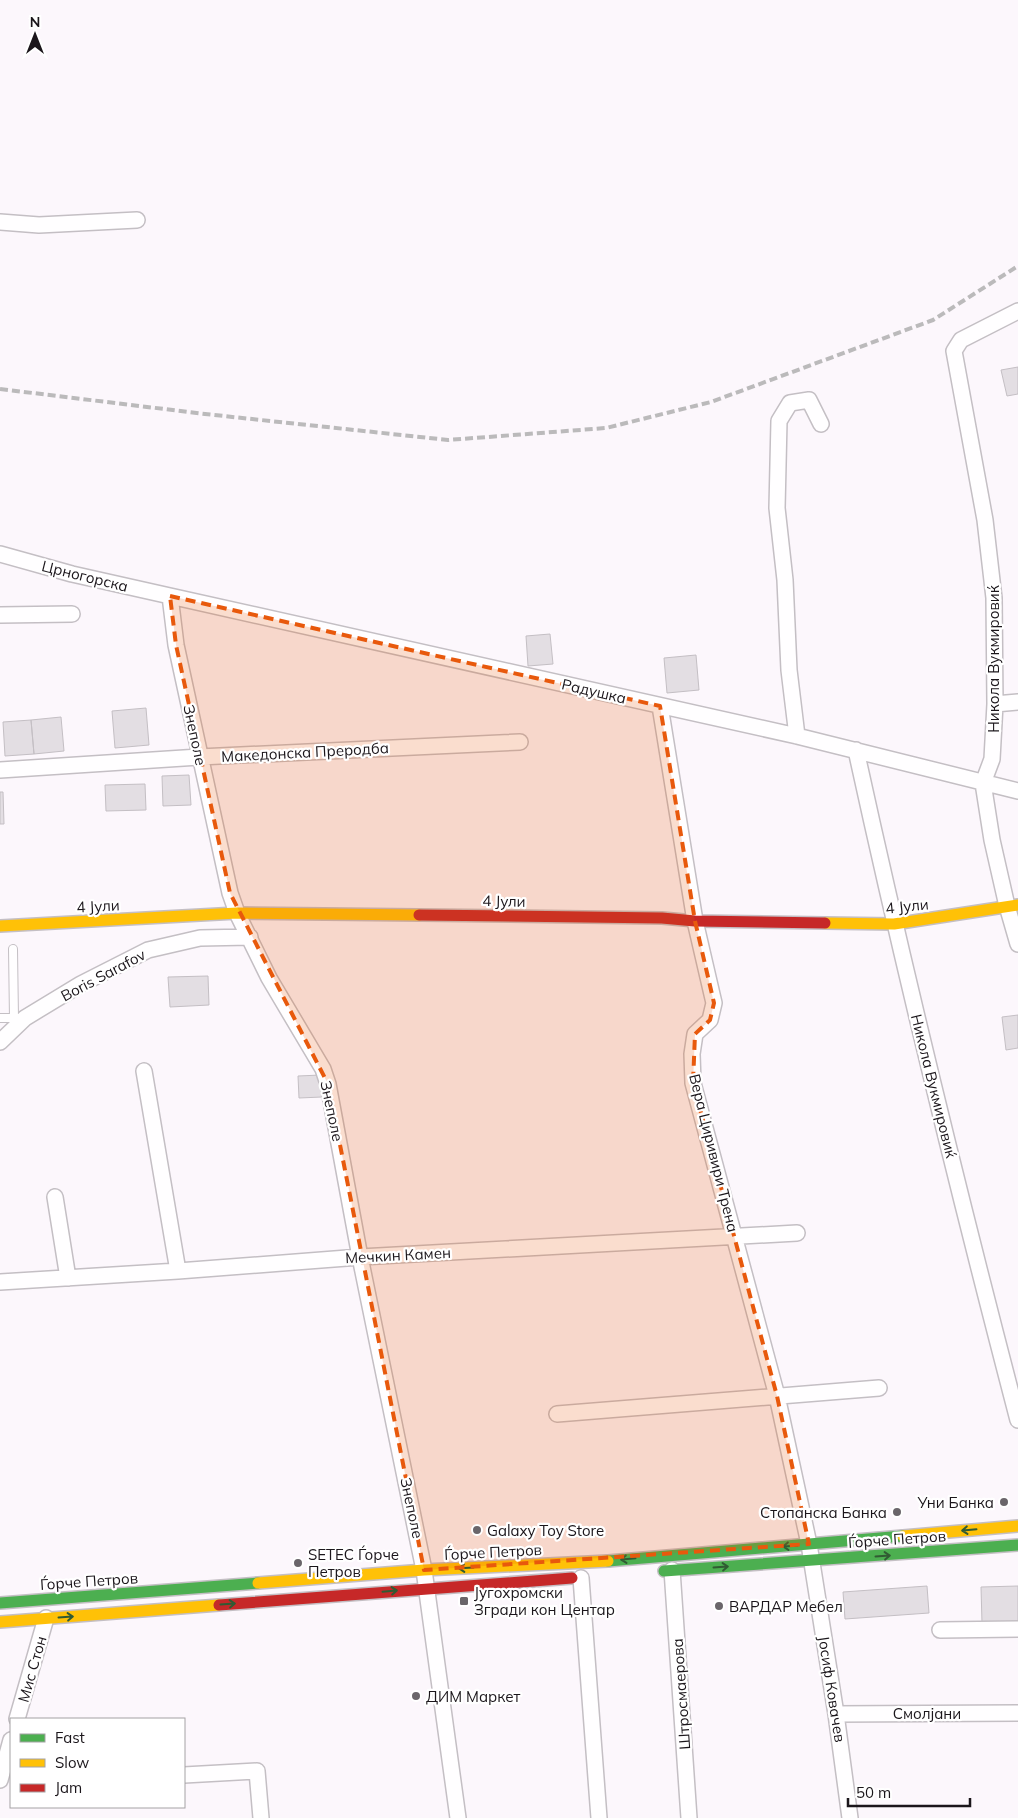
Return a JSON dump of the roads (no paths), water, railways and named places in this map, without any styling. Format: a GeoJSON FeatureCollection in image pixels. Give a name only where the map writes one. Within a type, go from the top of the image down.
{"type":"FeatureCollection","features":[{"type":"Feature","properties":{"kind":"street"},"geometry":{"type":"LineString","coordinates":[[0,222],[40,225],[137,220]]}},
{"type":"Feature","properties":{"kind":"street","name":"Никола Вукмировиќ"},"geometry":{"type":"LineString","coordinates":[[1018,311],[961,340],[954,351],[985,520],[993,589],[995,704],[992,759],[983,783],[992,840],[1012,906],[1018,944]]}},
{"type":"Feature","properties":{"kind":"street"},"geometry":{"type":"LineString","coordinates":[[797,736],[789,670],[784,580],[777,508],[779,421],[790,403],[810,400],[821,424]]}},
{"type":"Feature","properties":{"kind":"street","name":"Црногорска"},"geometry":{"type":"LineString","coordinates":[[0,554],[72,574],[170,596]]}},
{"type":"Feature","properties":{"kind":"street","name":"Радушка"},"geometry":{"type":"LineString","coordinates":[[170,596],[797,736],[1018,791]]}},
{"type":"Feature","properties":{"kind":"street","name":"Знеполе"},"geometry":{"type":"LineString","coordinates":[[170,596],[176,645],[230,893],[237,913],[269,978],[323,1069],[328,1084],[360,1257],[424,1570],[458,1818]]}},
{"type":"Feature","properties":{"kind":"street"},"geometry":{"type":"LineString","coordinates":[[0,615],[72,614]]}},
{"type":"Feature","properties":{"kind":"street"},"geometry":{"type":"LineString","coordinates":[[995,704],[1018,702]]}},
{"type":"Feature","properties":{"kind":"street","name":"Вера Циривири Трена"},"geometry":{"type":"LineString","coordinates":[[660,706],[695,920],[714,1003],[710,1020],[695,1034],[692,1054],[694,1083],[777,1396],[811,1561]]}},
{"type":"Feature","properties":{"kind":"street","name":"Македонска Преродба"},"geometry":{"type":"LineString","coordinates":[[0,770],[199,757],[520,742]]}},
{"type":"Feature","properties":{"kind":"street","name":"Никола Вукмировиќ"},"geometry":{"type":"LineString","coordinates":[[856,750],[894,924],[985,1295],[1018,1420]]}},
{"type":"Feature","properties":{"kind":"street","name":"4 Јули"},"geometry":{"type":"LineString","coordinates":[[0,926],[237,913],[662,918],[894,924],[1012,906]]}},
{"type":"Feature","properties":{"kind":"street","name":"Boris Sarafov"},"geometry":{"type":"LineString","coordinates":[[0,1042],[19,1018],[148,950],[200,938],[250,937]]}},
{"type":"Feature","properties":{"kind":"street"},"geometry":{"type":"LineString","coordinates":[[144,1071],[178,1271]]}},
{"type":"Feature","properties":{"kind":"street"},"geometry":{"type":"LineString","coordinates":[[55,1197],[68,1278]]}},
{"type":"Feature","properties":{"kind":"street","name":"Мечкин Камен"},"geometry":{"type":"LineString","coordinates":[[0,1282],[360,1257],[797,1233]]}},
{"type":"Feature","properties":{"kind":"street"},"geometry":{"type":"LineString","coordinates":[[557,1414],[879,1388]]}},
{"type":"Feature","properties":{"kind":"street","name":"Ѓорче Петров"},"geometry":{"type":"LineString","coordinates":[[0,1603],[424,1570],[580,1563],[1018,1526]]}},
{"type":"Feature","properties":{"kind":"street","name":"Ѓорче Петров"},"geometry":{"type":"LineString","coordinates":[[654,1572],[1018,1545]]}},
{"type":"Feature","properties":{"kind":"street","name":"Јосиф Ковачев"},"geometry":{"type":"LineString","coordinates":[[811,1561],[836,1714],[850,1818]]}},
{"type":"Feature","properties":{"kind":"street","name":"Штросмаерова"},"geometry":{"type":"LineString","coordinates":[[672,1570],[689,1818]]}},
{"type":"Feature","properties":{"kind":"street"},"geometry":{"type":"LineString","coordinates":[[586,1577],[599,1818]]}},
{"type":"Feature","properties":{"kind":"street","name":"Ѓорче Петров"},"geometry":{"type":"LineString","coordinates":[[0,1622],[586,1577]]}},
{"type":"Feature","properties":{"kind":"street","name":"Мис Стон"},"geometry":{"type":"LineString","coordinates":[[17,1718],[46,1618]]}},
{"type":"Feature","properties":{"kind":"street"},"geometry":{"type":"LineString","coordinates":[[940,1630],[1018,1629]]}},
{"type":"Feature","properties":{"kind":"street","name":"Смолјани"},"geometry":{"type":"LineString","coordinates":[[836,1714],[1018,1713]]}},
{"type":"Feature","properties":{"kind":"street"},"geometry":{"type":"LineString","coordinates":[[0,1780],[6,1748]]}},
{"type":"Feature","properties":{"kind":"street"},"geometry":{"type":"LineString","coordinates":[[185,1775],[257,1771],[261,1818]]}},
{"type":"Feature","properties":{"kind":"lane"},"geometry":{"type":"LineString","coordinates":[[0,1018],[19,1018],[13,948]]}},
{"type":"Feature","properties":{"kind":"railway"},"geometry":{"type":"LineString","coordinates":[[0,389],[205,414],[448,440],[606,428],[711,402],[933,320],[1018,266]]}},
{"type":"Feature","properties":{"kind":"place","name":"Уни Банка"},"geometry":{"type":"Point","coordinates":[1004,1502]}},
{"type":"Feature","properties":{"kind":"place","name":"Стопанска Банка"},"geometry":{"type":"Point","coordinates":[897,1512]}},
{"type":"Feature","properties":{"kind":"place","name":"Galaxy Toy Store"},"geometry":{"type":"Point","coordinates":[477,1530]}},
{"type":"Feature","properties":{"kind":"place","name":"SETEC Ѓорче Петров"},"geometry":{"type":"Point","coordinates":[298,1563]}},
{"type":"Feature","properties":{"kind":"place","name":"Југохромски Згради кон Центар"},"geometry":{"type":"Point","coordinates":[464,1601]}},
{"type":"Feature","properties":{"kind":"place","name":"ВАРДАР Мебел"},"geometry":{"type":"Point","coordinates":[719,1606]}},
{"type":"Feature","properties":{"kind":"place","name":"ДИМ Маркет"},"geometry":{"type":"Point","coordinates":[416,1696]}}]}
